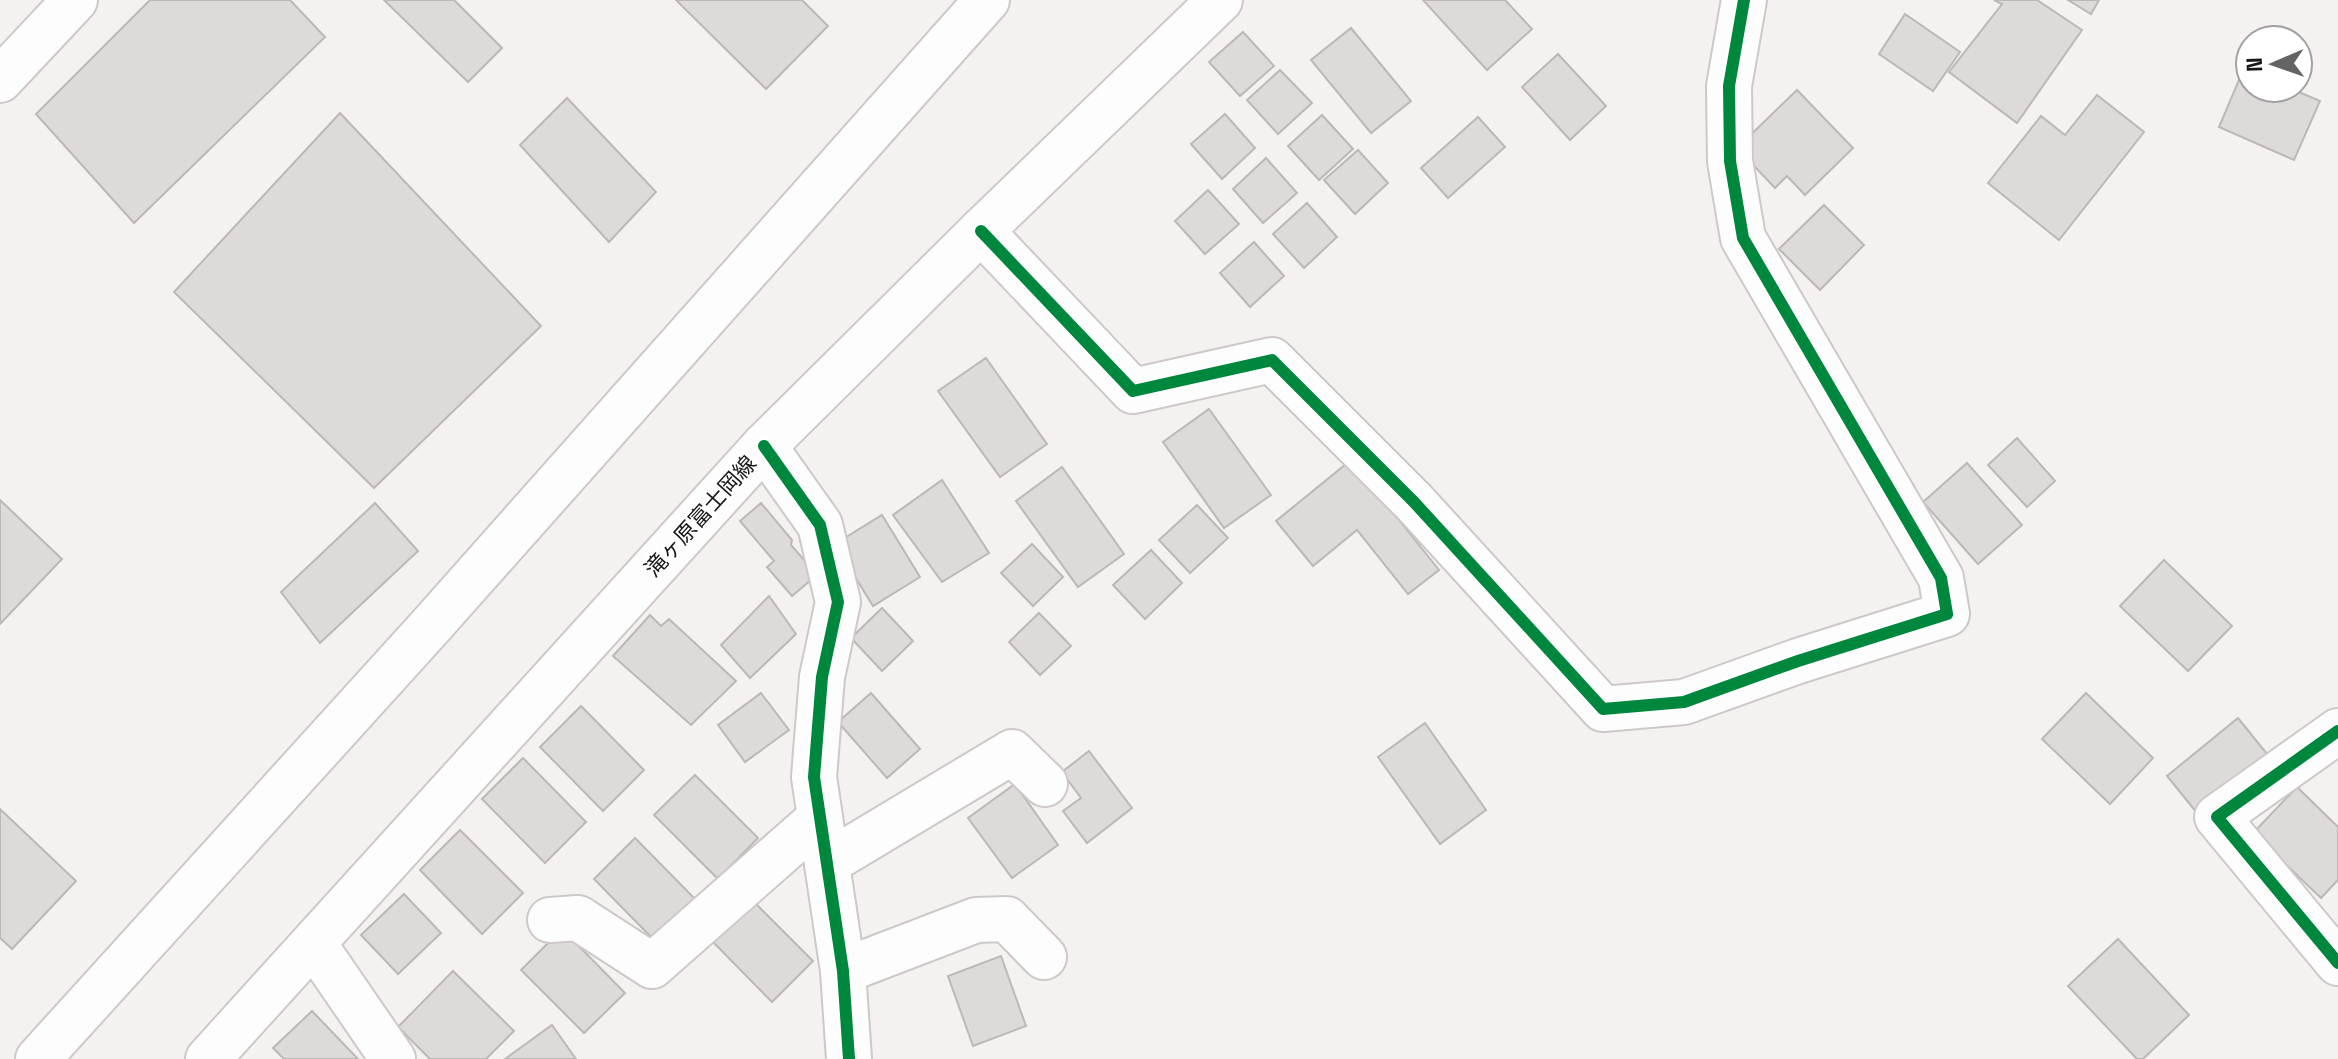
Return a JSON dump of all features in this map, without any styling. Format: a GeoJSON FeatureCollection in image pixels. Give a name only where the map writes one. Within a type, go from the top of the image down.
{"type":"FeatureCollection","features":[{"type":"Feature","properties":{"kind":"street"},"geometry":{"type":"LineString","coordinates":[[0,80],[75,0]]}},
{"type":"Feature","properties":{"kind":"street"},"geometry":{"type":"LineString","coordinates":[[38,1059],[428,629],[987,0]]}},
{"type":"Feature","properties":{"kind":"street","name":"滝ヶ原富士岡線"},"geometry":{"type":"LineString","coordinates":[[208,1059],[764,446],[1220,0]]}},
{"type":"Feature","properties":{"kind":"street"},"geometry":{"type":"LineString","coordinates":[[981,231],[1133,391],[1272,360],[1414,502],[1603,709],[1684,702],[1798,661],[1947,614],[1941,578],[1743,238],[1730,161],[1729,86],[1744,0]]}},
{"type":"Feature","properties":{"kind":"street"},"geometry":{"type":"LineString","coordinates":[[764,446],[820,525],[838,602],[821,691],[814,777],[843,971],[849,1059]]}},
{"type":"Feature","properties":{"kind":"street"},"geometry":{"type":"LineString","coordinates":[[2338,731],[2217,817],[2338,963]]}},
{"type":"Feature","properties":{"kind":"street"},"geometry":{"type":"LineString","coordinates":[[827,863],[1012,752],[1045,784]]}},
{"type":"Feature","properties":{"kind":"street"},"geometry":{"type":"LineString","coordinates":[[550,920],[578,918],[652,966],[820,818]]}},
{"type":"Feature","properties":{"kind":"street"},"geometry":{"type":"LineString","coordinates":[[843,971],[976,920],[1007,919],[1044,957]]}},
{"type":"Feature","properties":{"kind":"street"},"geometry":{"type":"LineString","coordinates":[[314,944],[393,1059]]}},
{"type":"Feature","properties":{"kind":"building"},"geometry":{"type":"Polygon","coordinates":[[[150,0],[290,0],[325,37],[134,223],[36,114],[150,0]]]}},
{"type":"Feature","properties":{"kind":"building"},"geometry":{"type":"Polygon","coordinates":[[[384,0],[454,0],[502,48],[468,82],[384,0]]]}},
{"type":"Feature","properties":{"kind":"building"},"geometry":{"type":"Polygon","coordinates":[[[676,0],[802,0],[828,26],[766,89],[676,0]]]}},
{"type":"Feature","properties":{"kind":"building"},"geometry":{"type":"Polygon","coordinates":[[[1423,0],[1505,0],[1532,29],[1487,70],[1423,0]]]}},
{"type":"Feature","properties":{"kind":"building"},"geometry":{"type":"Polygon","coordinates":[[[1994,0],[2037,0],[2082,30],[2017,123],[1949,72],[2002,4],[1994,0]]]}},
{"type":"Feature","properties":{"kind":"building"},"geometry":{"type":"Polygon","coordinates":[[[2068,0],[2099,0],[2091,14],[2068,0]]]}},
{"type":"Feature","properties":{"kind":"building"},"geometry":{"type":"Polygon","coordinates":[[[1905,14],[1960,52],[1933,91],[1879,54],[1905,14]]]}},
{"type":"Feature","properties":{"kind":"building"},"geometry":{"type":"Polygon","coordinates":[[[1351,28],[1411,101],[1371,133],[1311,60],[1351,28]]]}},
{"type":"Feature","properties":{"kind":"building"},"geometry":{"type":"Polygon","coordinates":[[[1243,32],[1274,66],[1240,96],[1209,62],[1243,32]]]}},
{"type":"Feature","properties":{"kind":"building"},"geometry":{"type":"Polygon","coordinates":[[[1558,54],[1606,106],[1570,140],[1522,87],[1558,54]]]}},
{"type":"Feature","properties":{"kind":"building"},"geometry":{"type":"Polygon","coordinates":[[[1280,70],[1312,103],[1278,134],[1247,100],[1280,70]]]}},
{"type":"Feature","properties":{"kind":"building"},"geometry":{"type":"Polygon","coordinates":[[[1797,90],[1853,148],[1805,195],[1787,176],[1775,188],[1737,148],[1797,90]]]}},
{"type":"Feature","properties":{"kind":"building"},"geometry":{"type":"Polygon","coordinates":[[[2234,92],[2234,104],[2314,104],[2314,98],[2320,101],[2294,160],[2219,127],[2234,92]]]}},
{"type":"Feature","properties":{"kind":"building"},"geometry":{"type":"Polygon","coordinates":[[[2097,95],[2144,132],[2059,240],[1988,183],[2041,116],[2065,135],[2097,95]]]}},
{"type":"Feature","properties":{"kind":"building"},"geometry":{"type":"Polygon","coordinates":[[[567,98],[656,192],[609,242],[520,145],[567,98]]]}},
{"type":"Feature","properties":{"kind":"building"},"geometry":{"type":"Polygon","coordinates":[[[340,113],[541,326],[374,488],[174,292],[340,113]]]}},
{"type":"Feature","properties":{"kind":"building"},"geometry":{"type":"Polygon","coordinates":[[[1225,114],[1255,148],[1222,179],[1191,144],[1225,114]]]}},
{"type":"Feature","properties":{"kind":"building"},"geometry":{"type":"Polygon","coordinates":[[[1322,115],[1353,149],[1319,180],[1288,146],[1322,115]]]}},
{"type":"Feature","properties":{"kind":"building"},"geometry":{"type":"Polygon","coordinates":[[[1478,117],[1505,147],[1448,198],[1421,168],[1478,117]]]}},
{"type":"Feature","properties":{"kind":"building"},"geometry":{"type":"Polygon","coordinates":[[[1358,150],[1388,183],[1355,214],[1324,180],[1358,150]]]}},
{"type":"Feature","properties":{"kind":"building"},"geometry":{"type":"Polygon","coordinates":[[[1266,158],[1297,193],[1263,223],[1233,189],[1266,158]]]}},
{"type":"Feature","properties":{"kind":"building"},"geometry":{"type":"Polygon","coordinates":[[[1208,190],[1239,224],[1205,254],[1175,221],[1208,190]]]}},
{"type":"Feature","properties":{"kind":"building"},"geometry":{"type":"Polygon","coordinates":[[[1307,203],[1337,237],[1304,268],[1273,234],[1307,203]]]}},
{"type":"Feature","properties":{"kind":"building"},"geometry":{"type":"Polygon","coordinates":[[[1824,205],[1864,245],[1820,290],[1779,249],[1824,205]]]}},
{"type":"Feature","properties":{"kind":"building"},"geometry":{"type":"Polygon","coordinates":[[[1254,242],[1284,276],[1250,307],[1220,273],[1254,242]]]}},
{"type":"Feature","properties":{"kind":"building"},"geometry":{"type":"Polygon","coordinates":[[[986,358],[1047,444],[1000,477],[938,391],[986,358]]]}},
{"type":"Feature","properties":{"kind":"building"},"geometry":{"type":"Polygon","coordinates":[[[1209,409],[1271,495],[1224,528],[1163,442],[1209,409]]]}},
{"type":"Feature","properties":{"kind":"building"},"geometry":{"type":"Polygon","coordinates":[[[2017,438],[2055,481],[2027,507],[1988,465],[2017,438]]]}},
{"type":"Feature","properties":{"kind":"building"},"geometry":{"type":"Polygon","coordinates":[[[1351,460],[1439,570],[1408,594],[1357,530],[1313,566],[1276,521],[1351,460]]]}},
{"type":"Feature","properties":{"kind":"building"},"geometry":{"type":"Polygon","coordinates":[[[1967,463],[2022,525],[1978,564],[1923,502],[1967,463]]]}},
{"type":"Feature","properties":{"kind":"building"},"geometry":{"type":"Polygon","coordinates":[[[1062,467],[1124,554],[1078,587],[1016,501],[1062,467]]]}},
{"type":"Feature","properties":{"kind":"building"},"geometry":{"type":"Polygon","coordinates":[[[942,480],[989,553],[942,582],[893,515],[942,480]]]}},
{"type":"Feature","properties":{"kind":"building"},"geometry":{"type":"Polygon","coordinates":[[[0,500],[62,559],[0,624],[0,500]]]}},
{"type":"Feature","properties":{"kind":"building"},"geometry":{"type":"Polygon","coordinates":[[[375,503],[418,551],[320,643],[281,592],[375,503]]]}},
{"type":"Feature","properties":{"kind":"building"},"geometry":{"type":"Polygon","coordinates":[[[761,503],[817,575],[792,596],[767,567],[774,561],[740,521],[761,503]]]}},
{"type":"Feature","properties":{"kind":"building"},"geometry":{"type":"Polygon","coordinates":[[[1197,505],[1228,538],[1190,573],[1159,540],[1197,505]]]}},
{"type":"Feature","properties":{"kind":"building"},"geometry":{"type":"Polygon","coordinates":[[[882,515],[920,577],[873,606],[835,544],[882,515]]]}},
{"type":"Feature","properties":{"kind":"building"},"geometry":{"type":"Polygon","coordinates":[[[1032,544],[1063,577],[1033,606],[1001,573],[1032,544]]]}},
{"type":"Feature","properties":{"kind":"building"},"geometry":{"type":"Polygon","coordinates":[[[1151,550],[1182,583],[1145,619],[1113,585],[1151,550]]]}},
{"type":"Feature","properties":{"kind":"building"},"geometry":{"type":"Polygon","coordinates":[[[2164,560],[2232,626],[2188,671],[2120,606],[2164,560]]]}},
{"type":"Feature","properties":{"kind":"building"},"geometry":{"type":"Polygon","coordinates":[[[769,596],[796,634],[750,678],[721,645],[769,596]]]}},
{"type":"Feature","properties":{"kind":"building"},"geometry":{"type":"Polygon","coordinates":[[[882,608],[913,641],[882,671],[851,638],[882,608]]]}},
{"type":"Feature","properties":{"kind":"building"},"geometry":{"type":"Polygon","coordinates":[[[1039,613],[1071,646],[1040,675],[1009,642],[1039,613]]]}},
{"type":"Feature","properties":{"kind":"building"},"geometry":{"type":"Polygon","coordinates":[[[650,615],[661,626],[669,619],[736,681],[691,725],[613,656],[650,615]]]}},
{"type":"Feature","properties":{"kind":"building"},"geometry":{"type":"Polygon","coordinates":[[[761,693],[789,730],[745,762],[718,725],[761,693]]]}},
{"type":"Feature","properties":{"kind":"building"},"geometry":{"type":"Polygon","coordinates":[[[871,693],[920,749],[887,778],[838,722],[871,693]]]}},
{"type":"Feature","properties":{"kind":"building"},"geometry":{"type":"Polygon","coordinates":[[[2086,693],[2153,758],[2110,804],[2042,739],[2086,693]]]}},
{"type":"Feature","properties":{"kind":"building"},"geometry":{"type":"Polygon","coordinates":[[[581,706],[644,770],[603,811],[540,747],[581,706]]]}},
{"type":"Feature","properties":{"kind":"building"},"geometry":{"type":"Polygon","coordinates":[[[2238,718],[2268,755],[2197,813],[2167,776],[2238,718]]]}},
{"type":"Feature","properties":{"kind":"building"},"geometry":{"type":"Polygon","coordinates":[[[1425,723],[1486,810],[1440,844],[1378,757],[1425,723]]]}},
{"type":"Feature","properties":{"kind":"building"},"geometry":{"type":"Polygon","coordinates":[[[1089,751],[1132,808],[1087,843],[1063,811],[1081,798],[1062,772],[1089,751]]]}},
{"type":"Feature","properties":{"kind":"building"},"geometry":{"type":"Polygon","coordinates":[[[523,758],[586,822],[545,863],[482,799],[523,758]]]}},
{"type":"Feature","properties":{"kind":"building"},"geometry":{"type":"Polygon","coordinates":[[[695,775],[758,838],[718,879],[654,815],[695,775]]]}},
{"type":"Feature","properties":{"kind":"building"},"geometry":{"type":"Polygon","coordinates":[[[1015,784],[1058,845],[1012,878],[968,818],[1015,784]]]}},
{"type":"Feature","properties":{"kind":"building"},"geometry":{"type":"Polygon","coordinates":[[[2297,787],[2338,827],[2338,880],[2321,898],[2253,833],[2297,787]]]}},
{"type":"Feature","properties":{"kind":"building"},"geometry":{"type":"Polygon","coordinates":[[[0,809],[76,881],[12,949],[0,938],[0,809]]]}},
{"type":"Feature","properties":{"kind":"building"},"geometry":{"type":"Polygon","coordinates":[[[460,830],[523,893],[482,934],[420,870],[460,830]]]}},
{"type":"Feature","properties":{"kind":"building"},"geometry":{"type":"Polygon","coordinates":[[[635,838],[698,902],[657,943],[594,879],[635,838]]]}},
{"type":"Feature","properties":{"kind":"building"},"geometry":{"type":"Polygon","coordinates":[[[404,894],[441,933],[398,974],[361,935],[404,894]]]}},
{"type":"Feature","properties":{"kind":"building"},"geometry":{"type":"Polygon","coordinates":[[[750,898],[813,961],[772,1002],[709,938],[750,898]]]}},
{"type":"Feature","properties":{"kind":"building"},"geometry":{"type":"Polygon","coordinates":[[[562,929],[625,993],[584,1033],[521,970],[562,929]]]}},
{"type":"Feature","properties":{"kind":"building"},"geometry":{"type":"Polygon","coordinates":[[[2118,939],[2189,1015],[2143,1059],[2137,1059],[2068,986],[2118,939]]]}},
{"type":"Feature","properties":{"kind":"building"},"geometry":{"type":"Polygon","coordinates":[[[1001,956],[1026,1026],[973,1046],[948,976],[1001,956]]]}},
{"type":"Feature","properties":{"kind":"building"},"geometry":{"type":"Polygon","coordinates":[[[453,971],[514,1031],[486,1059],[430,1059],[398,1027],[453,971]]]}},
{"type":"Feature","properties":{"kind":"building"},"geometry":{"type":"Polygon","coordinates":[[[312,1011],[358,1059],[284,1059],[273,1048],[312,1011]]]}},
{"type":"Feature","properties":{"kind":"building"},"geometry":{"type":"Polygon","coordinates":[[[552,1025],[576,1059],[505,1059],[552,1025]]]}},
{"type":"Feature","properties":{"kind":"cycle path"},"geometry":{"type":"LineString","coordinates":[[981,231],[1133,391],[1272,360],[1414,502],[1603,709],[1684,702],[1798,661],[1947,614],[1941,578],[1743,238],[1730,161],[1729,86],[1744,0]]}},
{"type":"Feature","properties":{"kind":"cycle path"},"geometry":{"type":"LineString","coordinates":[[764,446],[820,525],[838,602],[822,677],[814,777],[843,971],[849,1059]]}},
{"type":"Feature","properties":{"kind":"cycle path"},"geometry":{"type":"LineString","coordinates":[[2338,731],[2217,817],[2338,963]]}}]}
